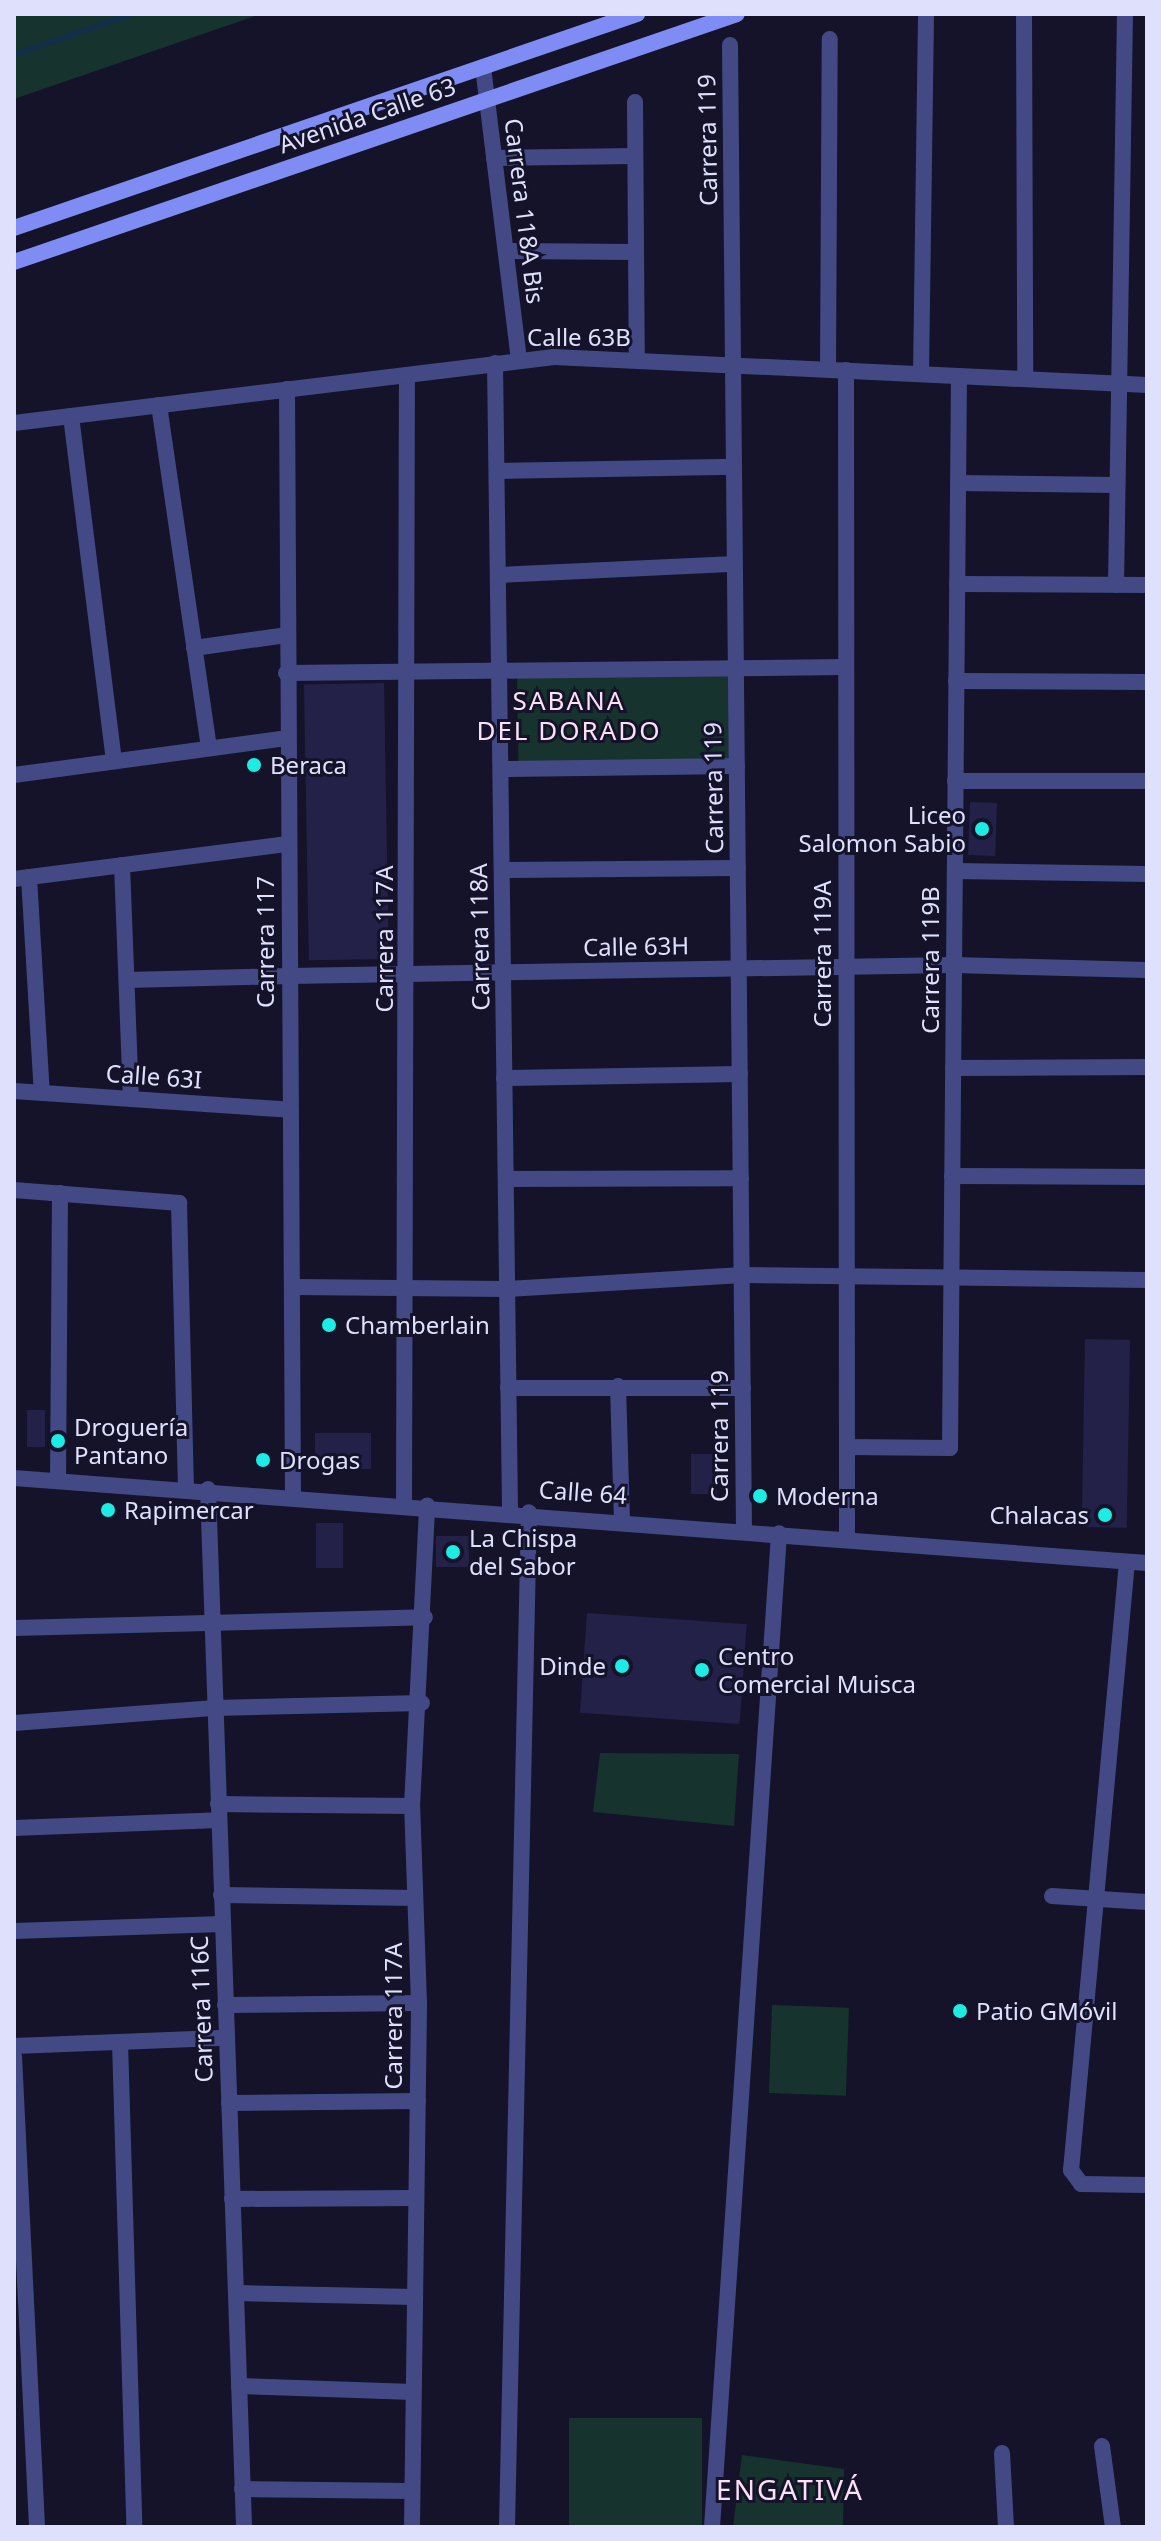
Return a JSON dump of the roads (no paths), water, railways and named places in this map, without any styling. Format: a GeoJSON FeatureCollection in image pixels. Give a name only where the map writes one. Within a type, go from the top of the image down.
{"type":"FeatureCollection","features":[{"type":"Feature","properties":{"kind":"main road","name":"Avenida Calle 63"},"geometry":{"type":"LineString","coordinates":[[14,228],[637,14]]}},
{"type":"Feature","properties":{"kind":"main road","name":"Avenida Calle 63"},"geometry":{"type":"LineString","coordinates":[[14,262],[737,14]]}},
{"type":"Feature","properties":{"kind":"street"},"geometry":{"type":"LineString","coordinates":[[921,374],[926,14]]}},
{"type":"Feature","properties":{"kind":"street"},"geometry":{"type":"LineString","coordinates":[[1024,14],[1025,379]]}},
{"type":"Feature","properties":{"kind":"street"},"geometry":{"type":"LineString","coordinates":[[1116,585],[1125,14]]}},
{"type":"Feature","properties":{"kind":"street"},"geometry":{"type":"LineString","coordinates":[[828,369],[830,39]]}},
{"type":"Feature","properties":{"kind":"street","name":"Carrera 119"},"geometry":{"type":"LineString","coordinates":[[730,45],[744,1530]]}},
{"type":"Feature","properties":{"kind":"street","name":"Carrera 118A Bis"},"geometry":{"type":"LineString","coordinates":[[483,67],[519,360]]}},
{"type":"Feature","properties":{"kind":"street"},"geometry":{"type":"LineString","coordinates":[[635,102],[637,360]]}},
{"type":"Feature","properties":{"kind":"street"},"geometry":{"type":"LineString","coordinates":[[494,158],[635,156]]}},
{"type":"Feature","properties":{"kind":"street"},"geometry":{"type":"LineString","coordinates":[[506,251],[636,252]]}},
{"type":"Feature","properties":{"kind":"street","name":"Calle 63B"},"geometry":{"type":"LineString","coordinates":[[14,423],[519,360],[637,360],[1147,385]]}},
{"type":"Feature","properties":{"kind":"street","name":"Carrera 118A"},"geometry":{"type":"LineString","coordinates":[[495,363],[510,1511]]}},
{"type":"Feature","properties":{"kind":"street","name":"Carrera 119A"},"geometry":{"type":"LineString","coordinates":[[846,370],[847,1538]]}},
{"type":"Feature","properties":{"kind":"street","name":"Carrera 117A"},"geometry":{"type":"LineString","coordinates":[[404,1503],[408,974],[407,375]]}},
{"type":"Feature","properties":{"kind":"street","name":"Carrera 119B"},"geometry":{"type":"LineString","coordinates":[[847,1447],[950,1448],[948,1274],[952,1176],[959,376]]}},
{"type":"Feature","properties":{"kind":"street","name":"Carrera 117"},"geometry":{"type":"LineString","coordinates":[[287,389],[286,673],[293,1495]]}},
{"type":"Feature","properties":{"kind":"street"},"geometry":{"type":"LineString","coordinates":[[159,405],[209,748]]}},
{"type":"Feature","properties":{"kind":"street"},"geometry":{"type":"LineString","coordinates":[[71,416],[114,761]]}},
{"type":"Feature","properties":{"kind":"street"},"geometry":{"type":"LineString","coordinates":[[497,471],[734,467]]}},
{"type":"Feature","properties":{"kind":"street"},"geometry":{"type":"LineString","coordinates":[[958,483],[1117,485]]}},
{"type":"Feature","properties":{"kind":"street"},"geometry":{"type":"LineString","coordinates":[[499,575],[735,564]]}},
{"type":"Feature","properties":{"kind":"street"},"geometry":{"type":"LineString","coordinates":[[957,584],[1147,585]]}},
{"type":"Feature","properties":{"kind":"street"},"geometry":{"type":"LineString","coordinates":[[194,648],[286,635]]}},
{"type":"Feature","properties":{"kind":"street"},"geometry":{"type":"LineString","coordinates":[[286,673],[846,667]]}},
{"type":"Feature","properties":{"kind":"street"},"geometry":{"type":"LineString","coordinates":[[956,681],[1147,682]]}},
{"type":"Feature","properties":{"kind":"street"},"geometry":{"type":"LineString","coordinates":[[14,775],[287,738]]}},
{"type":"Feature","properties":{"kind":"street"},"geometry":{"type":"LineString","coordinates":[[501,769],[737,766]]}},
{"type":"Feature","properties":{"kind":"street"},"geometry":{"type":"LineString","coordinates":[[955,781],[1147,781]]}},
{"type":"Feature","properties":{"kind":"street"},"geometry":{"type":"LineString","coordinates":[[42,1093],[21,878],[288,844]]}},
{"type":"Feature","properties":{"kind":"street"},"geometry":{"type":"LineString","coordinates":[[122,865],[131,1099]]}},
{"type":"Feature","properties":{"kind":"street"},"geometry":{"type":"LineString","coordinates":[[502,870],[738,868]]}},
{"type":"Feature","properties":{"kind":"street"},"geometry":{"type":"LineString","coordinates":[[955,871],[1147,874]]}},
{"type":"Feature","properties":{"kind":"street","name":"Calle 63H"},"geometry":{"type":"LineString","coordinates":[[127,980],[954,965],[1147,970]]}},
{"type":"Feature","properties":{"kind":"street"},"geometry":{"type":"LineString","coordinates":[[953,1068],[1147,1067]]}},
{"type":"Feature","properties":{"kind":"street"},"geometry":{"type":"LineString","coordinates":[[504,1078],[740,1074]]}},
{"type":"Feature","properties":{"kind":"street","name":"Calle 63I"},"geometry":{"type":"LineString","coordinates":[[14,1091],[290,1110]]}},
{"type":"Feature","properties":{"kind":"street"},"geometry":{"type":"LineString","coordinates":[[952,1176],[1147,1177]]}},
{"type":"Feature","properties":{"kind":"street"},"geometry":{"type":"LineString","coordinates":[[506,1179],[741,1178]]}},
{"type":"Feature","properties":{"kind":"street"},"geometry":{"type":"LineString","coordinates":[[14,1190],[179,1203],[186,1488]]}},
{"type":"Feature","properties":{"kind":"street"},"geometry":{"type":"LineString","coordinates":[[58,1481],[60,1193]]}},
{"type":"Feature","properties":{"kind":"street"},"geometry":{"type":"LineString","coordinates":[[292,1287],[507,1289],[743,1275],[845,1274],[1147,1280]]}},
{"type":"Feature","properties":{"kind":"street"},"geometry":{"type":"LineString","coordinates":[[618,1386],[622,1519]]}},
{"type":"Feature","properties":{"kind":"street"},"geometry":{"type":"LineString","coordinates":[[508,1388],[743,1388]]}},
{"type":"Feature","properties":{"kind":"street","name":"Calle 64"},"geometry":{"type":"LineString","coordinates":[[14,1478],[529,1512],[1147,1563]]}},
{"type":"Feature","properties":{"kind":"street","name":"Carrera 116C"},"geometry":{"type":"LineString","coordinates":[[208,1489],[244,2527]]}},
{"type":"Feature","properties":{"kind":"street","name":"Carrera 117A"},"geometry":{"type":"LineString","coordinates":[[412,2527],[419,2003],[412,1806],[422,1703],[427,1505]]}},
{"type":"Feature","properties":{"kind":"street"},"geometry":{"type":"LineString","coordinates":[[507,2527],[529,1512]]}},
{"type":"Feature","properties":{"kind":"street"},"geometry":{"type":"LineString","coordinates":[[712,2527],[779,1533]]}},
{"type":"Feature","properties":{"kind":"street"},"geometry":{"type":"LineString","coordinates":[[1127,1562],[1074,2179],[1147,2185]]}},
{"type":"Feature","properties":{"kind":"street"},"geometry":{"type":"LineString","coordinates":[[14,1628],[425,1617]]}},
{"type":"Feature","properties":{"kind":"street"},"geometry":{"type":"LineString","coordinates":[[14,1723],[215,1708],[422,1703]]}},
{"type":"Feature","properties":{"kind":"street"},"geometry":{"type":"LineString","coordinates":[[14,1828],[218,1812],[412,1806]]}},
{"type":"Feature","properties":{"kind":"street"},"geometry":{"type":"LineString","coordinates":[[221,1895],[415,1898]]}},
{"type":"Feature","properties":{"kind":"street"},"geometry":{"type":"LineString","coordinates":[[1052,1896],[1147,1902]]}},
{"type":"Feature","properties":{"kind":"street"},"geometry":{"type":"LineString","coordinates":[[14,1931],[222,1924]]}},
{"type":"Feature","properties":{"kind":"street"},"geometry":{"type":"LineString","coordinates":[[225,2005],[419,2003]]}},
{"type":"Feature","properties":{"kind":"street"},"geometry":{"type":"LineString","coordinates":[[14,2046],[226,2038]]}},
{"type":"Feature","properties":{"kind":"street"},"geometry":{"type":"LineString","coordinates":[[120,2042],[134,2527]]}},
{"type":"Feature","properties":{"kind":"street"},"geometry":{"type":"LineString","coordinates":[[14,2056],[37,2527]]}},
{"type":"Feature","properties":{"kind":"street"},"geometry":{"type":"LineString","coordinates":[[229,2103],[418,2101]]}},
{"type":"Feature","properties":{"kind":"street"},"geometry":{"type":"LineString","coordinates":[[232,2199],[416,2198]]}},
{"type":"Feature","properties":{"kind":"street"},"geometry":{"type":"LineString","coordinates":[[236,2293],[415,2297]]}},
{"type":"Feature","properties":{"kind":"street"},"geometry":{"type":"LineString","coordinates":[[239,2386],[413,2392]]}},
{"type":"Feature","properties":{"kind":"street"},"geometry":{"type":"LineString","coordinates":[[1102,2446],[1113,2527]]}},
{"type":"Feature","properties":{"kind":"street"},"geometry":{"type":"LineString","coordinates":[[1002,2453],[1006,2527]]}},
{"type":"Feature","properties":{"kind":"street"},"geometry":{"type":"LineString","coordinates":[[242,2489],[412,2491]]}},
{"type":"Feature","properties":{"kind":"waterway"},"geometry":{"type":"LineString","coordinates":[[14,55],[132,14]]}},
{"type":"Feature","properties":{"kind":"place","name":"Beraca"},"geometry":{"type":"Point","coordinates":[254,765]}},
{"type":"Feature","properties":{"kind":"place","name":"Liceo Salomon Sabio"},"geometry":{"type":"Point","coordinates":[982,829]}},
{"type":"Feature","properties":{"kind":"place","name":"Chamberlain"},"geometry":{"type":"Point","coordinates":[329,1325]}},
{"type":"Feature","properties":{"kind":"place","name":"Droguería Pantano"},"geometry":{"type":"Point","coordinates":[58,1441]}},
{"type":"Feature","properties":{"kind":"place","name":"Drogas"},"geometry":{"type":"Point","coordinates":[263,1460]}},
{"type":"Feature","properties":{"kind":"place","name":"Moderna"},"geometry":{"type":"Point","coordinates":[760,1496]}},
{"type":"Feature","properties":{"kind":"place","name":"Rapimercar"},"geometry":{"type":"Point","coordinates":[108,1510]}},
{"type":"Feature","properties":{"kind":"place","name":"Chalacas"},"geometry":{"type":"Point","coordinates":[1105,1515]}},
{"type":"Feature","properties":{"kind":"place","name":"La Chispa del Sabor"},"geometry":{"type":"Point","coordinates":[453,1552]}},
{"type":"Feature","properties":{"kind":"place","name":"Dinde"},"geometry":{"type":"Point","coordinates":[622,1666]}},
{"type":"Feature","properties":{"kind":"place","name":"Centro Comercial Muisca"},"geometry":{"type":"Point","coordinates":[702,1670]}},
{"type":"Feature","properties":{"kind":"place","name":"Patio GMóvil"},"geometry":{"type":"Point","coordinates":[960,2011]}},
{"type":"Feature","properties":{"kind":"district","name":"SABANA DEL DORADO"},"geometry":{"type":"Point","coordinates":[569,716]}},
{"type":"Feature","properties":{"kind":"district","name":"ENGATIVÁ"},"geometry":{"type":"Point","coordinates":[790,2489]}}]}
